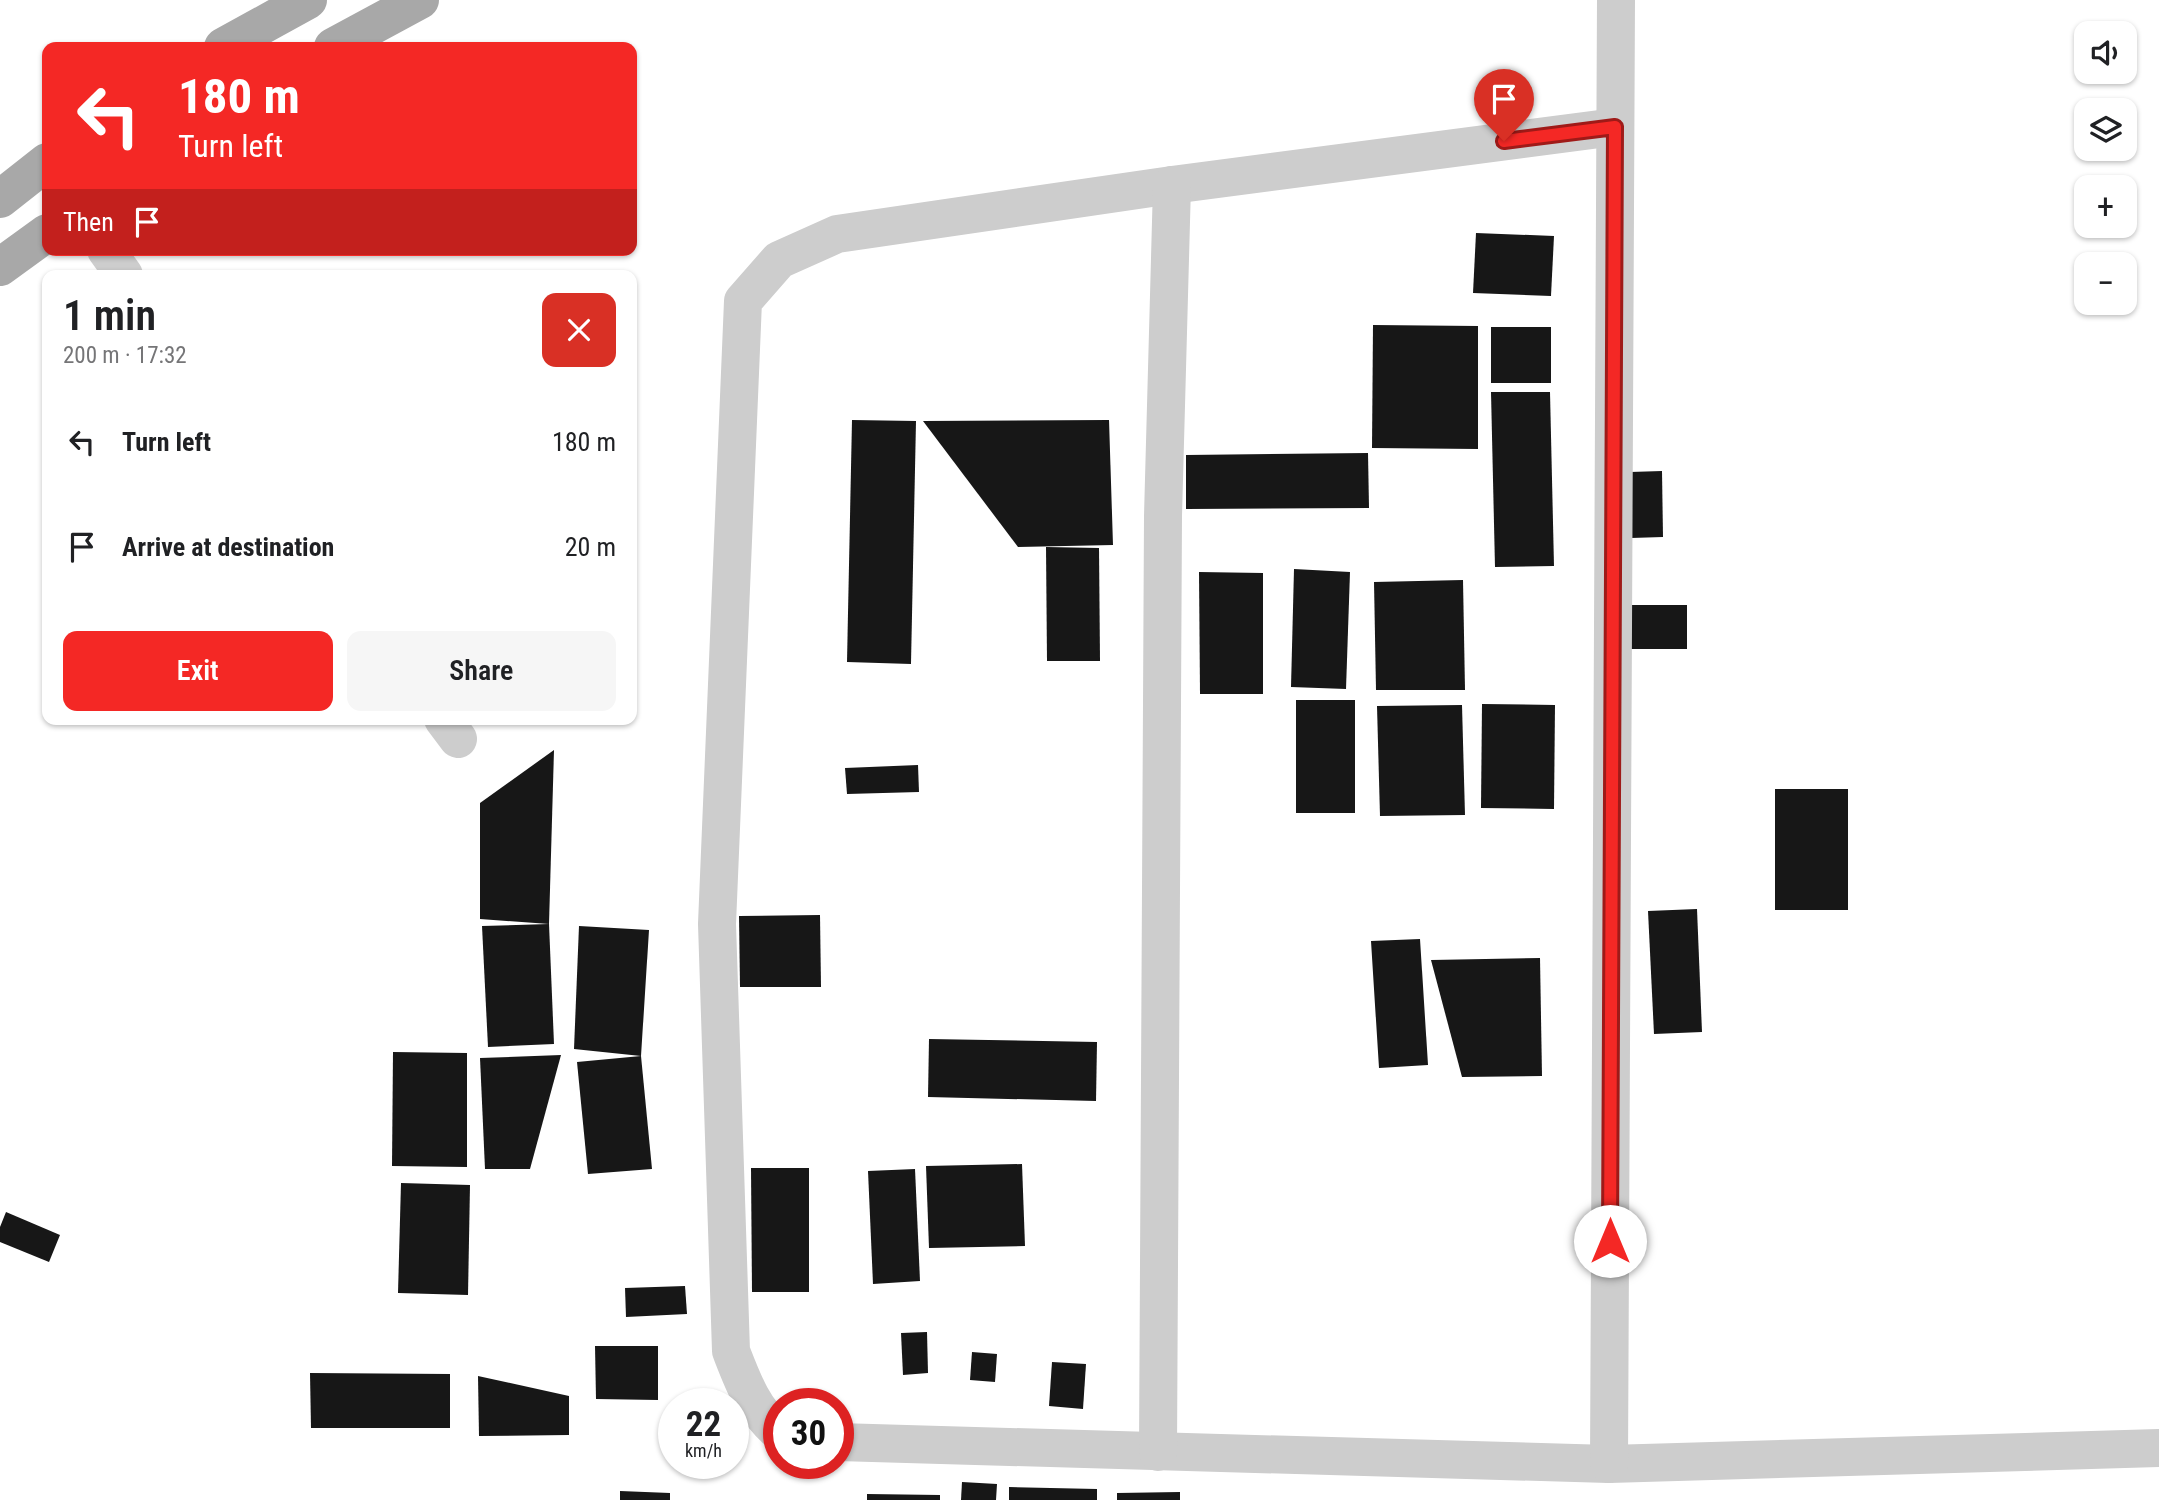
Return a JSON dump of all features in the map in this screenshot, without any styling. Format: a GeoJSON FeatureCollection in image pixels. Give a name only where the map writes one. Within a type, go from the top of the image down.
{"type":"FeatureCollection","features":[{"type":"Feature","properties":{"kind":"main road"},"geometry":{"type":"LineString","coordinates":[[229,42],[270,9],[308,0]]}},
{"type":"Feature","properties":{"kind":"main road"},"geometry":{"type":"LineString","coordinates":[[342,42],[420,0]]}},
{"type":"Feature","properties":{"kind":"main road"},"geometry":{"type":"LineString","coordinates":[[0,199],[42,166]]}},
{"type":"Feature","properties":{"kind":"main road"},"geometry":{"type":"LineString","coordinates":[[0,267],[42,237]]}},
{"type":"Feature","properties":{"kind":"street"},"geometry":{"type":"LineString","coordinates":[[1609,1464],[1616,0]]}},
{"type":"Feature","properties":{"kind":"street"},"geometry":{"type":"LineString","coordinates":[[763,1420],[745,1389],[732,1351],[717,924],[743,301],[779,260],[837,234],[1172,185],[1615,127]]}},
{"type":"Feature","properties":{"kind":"street"},"geometry":{"type":"LineString","coordinates":[[1158,1452],[1163,530],[1172,185]]}},
{"type":"Feature","properties":{"kind":"street"},"geometry":{"type":"LineString","coordinates":[[854,1442],[1609,1464],[2159,1448]]}},
{"type":"Feature","properties":{"kind":"building"},"geometry":{"type":"Polygon","coordinates":[[[1476,233],[1554,236],[1551,296],[1473,293],[1476,233]]]}},
{"type":"Feature","properties":{"kind":"building"},"geometry":{"type":"Polygon","coordinates":[[[1373,325],[1478,326],[1478,449],[1372,448],[1373,325]]]}},
{"type":"Feature","properties":{"kind":"building"},"geometry":{"type":"Polygon","coordinates":[[[1491,327],[1551,327],[1551,383],[1491,383],[1491,327]]]}},
{"type":"Feature","properties":{"kind":"building"},"geometry":{"type":"Polygon","coordinates":[[[1491,392],[1550,392],[1554,566],[1495,567],[1491,392]]]}},
{"type":"Feature","properties":{"kind":"building"},"geometry":{"type":"Polygon","coordinates":[[[852,420],[916,421],[911,664],[847,662],[852,420]]]}},
{"type":"Feature","properties":{"kind":"building"},"geometry":{"type":"Polygon","coordinates":[[[1109,420],[1113,545],[1018,547],[923,421],[1109,420]]]}},
{"type":"Feature","properties":{"kind":"building"},"geometry":{"type":"Polygon","coordinates":[[[1368,453],[1369,508],[1186,509],[1186,455],[1368,453]]]}},
{"type":"Feature","properties":{"kind":"building"},"geometry":{"type":"Polygon","coordinates":[[[1662,471],[1663,537],[1631,538],[1630,472],[1662,471]]]}},
{"type":"Feature","properties":{"kind":"building"},"geometry":{"type":"Polygon","coordinates":[[[1046,547],[1099,548],[1100,661],[1047,661],[1046,547]]]}},
{"type":"Feature","properties":{"kind":"building"},"geometry":{"type":"Polygon","coordinates":[[[1294,569],[1350,572],[1346,689],[1291,687],[1294,569]]]}},
{"type":"Feature","properties":{"kind":"building"},"geometry":{"type":"Polygon","coordinates":[[[1199,572],[1263,573],[1263,694],[1200,694],[1199,572]]]}},
{"type":"Feature","properties":{"kind":"building"},"geometry":{"type":"Polygon","coordinates":[[[1463,580],[1465,690],[1376,690],[1374,582],[1463,580]]]}},
{"type":"Feature","properties":{"kind":"building"},"geometry":{"type":"Polygon","coordinates":[[[1629,605],[1687,605],[1687,649],[1629,649],[1629,605]]]}},
{"type":"Feature","properties":{"kind":"building"},"geometry":{"type":"Polygon","coordinates":[[[1296,700],[1355,700],[1355,813],[1296,813],[1296,700]]]}},
{"type":"Feature","properties":{"kind":"building"},"geometry":{"type":"Polygon","coordinates":[[[1482,704],[1555,705],[1554,809],[1481,808],[1482,704]]]}},
{"type":"Feature","properties":{"kind":"building"},"geometry":{"type":"Polygon","coordinates":[[[1462,705],[1465,815],[1380,816],[1377,706],[1462,705]]]}},
{"type":"Feature","properties":{"kind":"building"},"geometry":{"type":"Polygon","coordinates":[[[554,750],[549,924],[480,919],[480,803],[554,750]]]}},
{"type":"Feature","properties":{"kind":"building"},"geometry":{"type":"Polygon","coordinates":[[[918,765],[919,792],[847,794],[845,768],[918,765]]]}},
{"type":"Feature","properties":{"kind":"building"},"geometry":{"type":"Polygon","coordinates":[[[1775,789],[1848,789],[1848,910],[1775,910],[1775,789]]]}},
{"type":"Feature","properties":{"kind":"building"},"geometry":{"type":"Polygon","coordinates":[[[1697,909],[1702,1032],[1654,1034],[1648,911],[1697,909]]]}},
{"type":"Feature","properties":{"kind":"building"},"geometry":{"type":"Polygon","coordinates":[[[820,915],[821,987],[740,987],[739,916],[820,915]]]}},
{"type":"Feature","properties":{"kind":"building"},"geometry":{"type":"Polygon","coordinates":[[[549,924],[554,1044],[488,1047],[482,926],[549,924]]]}},
{"type":"Feature","properties":{"kind":"building"},"geometry":{"type":"Polygon","coordinates":[[[579,926],[649,930],[641,1056],[574,1049],[579,926]]]}},
{"type":"Feature","properties":{"kind":"building"},"geometry":{"type":"Polygon","coordinates":[[[1420,939],[1428,1065],[1379,1068],[1371,941],[1420,939]]]}},
{"type":"Feature","properties":{"kind":"building"},"geometry":{"type":"Polygon","coordinates":[[[1540,958],[1542,1076],[1462,1077],[1431,960],[1540,958]]]}},
{"type":"Feature","properties":{"kind":"building"},"geometry":{"type":"Polygon","coordinates":[[[929,1039],[1097,1042],[1096,1101],[928,1097],[929,1039]]]}},
{"type":"Feature","properties":{"kind":"building"},"geometry":{"type":"Polygon","coordinates":[[[393,1052],[467,1053],[467,1167],[392,1166],[393,1052]]]}},
{"type":"Feature","properties":{"kind":"building"},"geometry":{"type":"Polygon","coordinates":[[[561,1055],[530,1169],[485,1169],[480,1058],[561,1055]]]}},
{"type":"Feature","properties":{"kind":"building"},"geometry":{"type":"Polygon","coordinates":[[[641,1056],[652,1169],[588,1174],[577,1062],[641,1056]]]}},
{"type":"Feature","properties":{"kind":"building"},"geometry":{"type":"Polygon","coordinates":[[[1022,1164],[1025,1246],[929,1248],[926,1166],[1022,1164]]]}},
{"type":"Feature","properties":{"kind":"building"},"geometry":{"type":"Polygon","coordinates":[[[751,1168],[809,1168],[809,1292],[752,1292],[751,1168]]]}},
{"type":"Feature","properties":{"kind":"building"},"geometry":{"type":"Polygon","coordinates":[[[915,1169],[920,1281],[873,1284],[868,1171],[915,1169]]]}},
{"type":"Feature","properties":{"kind":"building"},"geometry":{"type":"Polygon","coordinates":[[[401,1183],[470,1185],[468,1295],[398,1293],[401,1183]]]}},
{"type":"Feature","properties":{"kind":"building"},"geometry":{"type":"Polygon","coordinates":[[[6,1212],[60,1235],[49,1262],[0,1242],[0,1227],[6,1212]]]}},
{"type":"Feature","properties":{"kind":"building"},"geometry":{"type":"Polygon","coordinates":[[[685,1286],[687,1314],[626,1317],[625,1288],[685,1286]]]}},
{"type":"Feature","properties":{"kind":"building"},"geometry":{"type":"Polygon","coordinates":[[[927,1332],[928,1373],[903,1375],[901,1333],[927,1332]]]}},
{"type":"Feature","properties":{"kind":"building"},"geometry":{"type":"Polygon","coordinates":[[[595,1346],[658,1346],[658,1400],[596,1399],[595,1346]]]}},
{"type":"Feature","properties":{"kind":"building"},"geometry":{"type":"Polygon","coordinates":[[[972,1352],[997,1354],[995,1382],[970,1380],[972,1352]]]}},
{"type":"Feature","properties":{"kind":"building"},"geometry":{"type":"Polygon","coordinates":[[[1052,1362],[1086,1364],[1083,1409],[1049,1406],[1052,1362]]]}},
{"type":"Feature","properties":{"kind":"building"},"geometry":{"type":"Polygon","coordinates":[[[310,1373],[450,1374],[450,1428],[311,1428],[310,1373]]]}},
{"type":"Feature","properties":{"kind":"building"},"geometry":{"type":"Polygon","coordinates":[[[478,1376],[569,1396],[569,1435],[479,1436],[478,1376]]]}},
{"type":"Feature","properties":{"kind":"building"},"geometry":{"type":"Polygon","coordinates":[[[962,1482],[997,1484],[996,1500],[961,1500],[962,1482]]]}},
{"type":"Feature","properties":{"kind":"building"},"geometry":{"type":"Polygon","coordinates":[[[1009,1487],[1097,1489],[1097,1500],[1009,1500],[1009,1487]]]}},
{"type":"Feature","properties":{"kind":"building"},"geometry":{"type":"Polygon","coordinates":[[[620,1491],[670,1493],[670,1500],[620,1500],[620,1491]]]}},
{"type":"Feature","properties":{"kind":"building"},"geometry":{"type":"Polygon","coordinates":[[[1180,1492],[1180,1500],[1117,1500],[1117,1493],[1180,1492]]]}},
{"type":"Feature","properties":{"kind":"building"},"geometry":{"type":"Polygon","coordinates":[[[867,1494],[940,1495],[940,1500],[867,1500],[867,1494]]]}},
{"type":"Feature","properties":{"kind":"route"},"geometry":{"type":"LineString","coordinates":[[1504,141],[1615,127],[1610,1241]]}}]}
